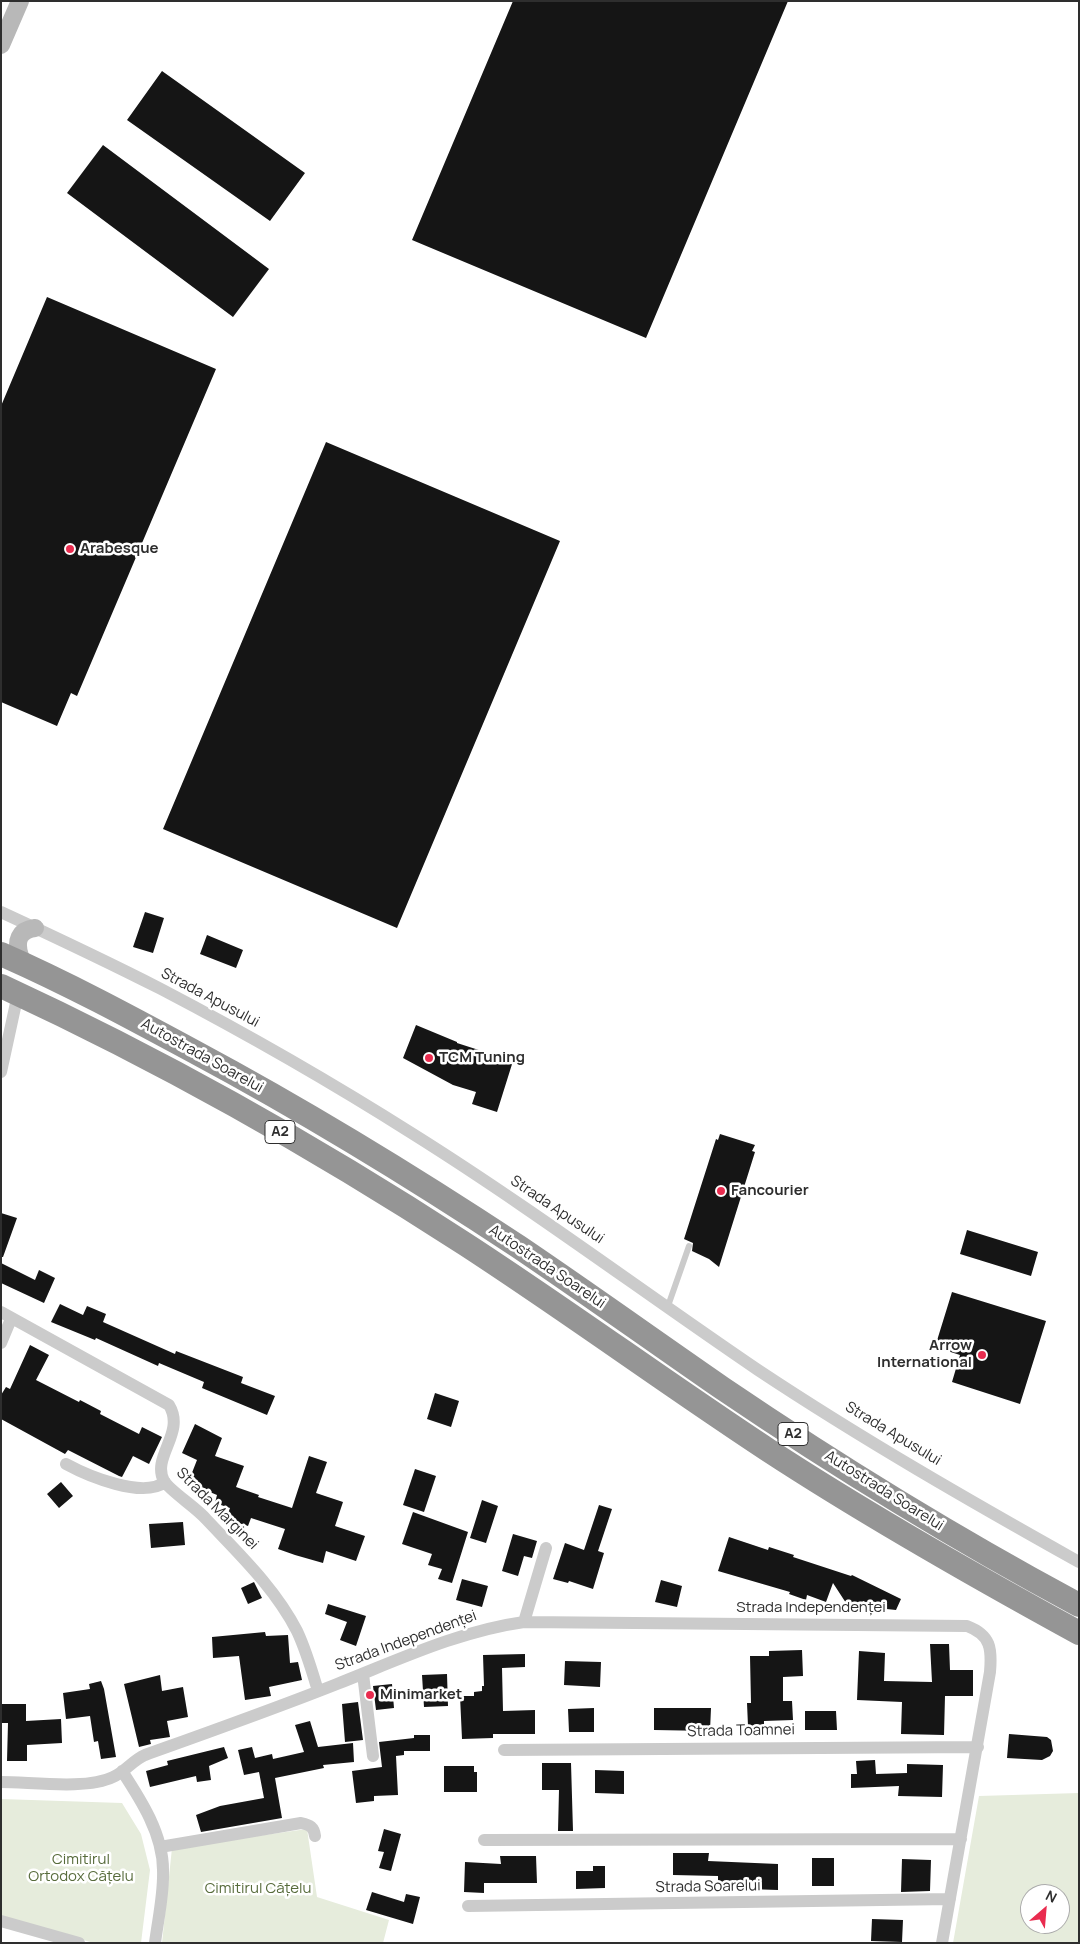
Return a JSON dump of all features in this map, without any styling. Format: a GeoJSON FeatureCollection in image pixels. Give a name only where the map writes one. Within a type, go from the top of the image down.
{"type":"FeatureCollection","features":[{"type":"Feature","properties":{"kind":"highway","name":"Autostrada Soarelui"},"geometry":{"type":"LineString","coordinates":[[10,955],[229,1070],[403,1172],[540,1261],[722,1388],[810,1445],[928,1519],[1079,1605]]}},
{"type":"Feature","properties":{"kind":"highway","name":"Autostrada Soarelui"},"geometry":{"type":"LineString","coordinates":[[1,986],[96,1032],[286,1135],[387,1195],[547,1298],[691,1399],[771,1452],[888,1525],[1079,1633]]}},
{"type":"Feature","properties":{"kind":"main road"},"geometry":{"type":"LineString","coordinates":[[1,45],[20,1]]}},
{"type":"Feature","properties":{"kind":"main road"},"geometry":{"type":"LineString","coordinates":[[1,945],[10,955],[24,931],[35,928]]}},
{"type":"Feature","properties":{"kind":"main road"},"geometry":{"type":"LineString","coordinates":[[9,1000],[56,1021],[96,1032]]}},
{"type":"Feature","properties":{"kind":"street","name":"Strada Apusului"},"geometry":{"type":"LineString","coordinates":[[1,912],[177,998],[234,1028],[335,1086],[414,1134],[507,1195],[813,1405],[1016,1527],[1079,1562]]}},
{"type":"Feature","properties":{"kind":"street"},"geometry":{"type":"LineString","coordinates":[[1,1072],[9,1000]]}},
{"type":"Feature","properties":{"kind":"street"},"geometry":{"type":"LineString","coordinates":[[1,1343],[6,1315]]}},
{"type":"Feature","properties":{"kind":"street","name":"Strada Marginei"},"geometry":{"type":"LineString","coordinates":[[6,1315],[169,1405],[174,1418],[174,1427],[162,1463],[161,1473],[165,1482],[204,1516],[255,1571],[275,1596],[297,1632],[318,1692]]}},
{"type":"Feature","properties":{"kind":"street"},"geometry":{"type":"LineString","coordinates":[[66,1464],[92,1477],[115,1484],[154,1488],[165,1482]]}},
{"type":"Feature","properties":{"kind":"street"},"geometry":{"type":"LineString","coordinates":[[524,1622],[546,1548]]}},
{"type":"Feature","properties":{"kind":"street","name":"Strada Independenței"},"geometry":{"type":"LineString","coordinates":[[1,1782],[90,1783],[114,1777],[137,1758],[318,1692],[478,1630],[524,1622],[955,1624],[967,1626],[978,1630],[987,1639],[990,1650],[990,1672],[978,1747]]}},
{"type":"Feature","properties":{"kind":"street"},"geometry":{"type":"LineString","coordinates":[[363,1674],[373,1756]]}},
{"type":"Feature","properties":{"kind":"street"},"geometry":{"type":"LineString","coordinates":[[942,1943],[978,1747]]}},
{"type":"Feature","properties":{"kind":"street","name":"Strada Toamnei"},"geometry":{"type":"LineString","coordinates":[[504,1750],[978,1747]]}},
{"type":"Feature","properties":{"kind":"street"},"geometry":{"type":"LineString","coordinates":[[122,1771],[148,1816],[160,1847],[164,1871],[155,1943]]}},
{"type":"Feature","properties":{"kind":"street"},"geometry":{"type":"LineString","coordinates":[[160,1847],[301,1823],[310,1825],[314,1830],[315,1836]]}},
{"type":"Feature","properties":{"kind":"street"},"geometry":{"type":"LineString","coordinates":[[484,1840],[961,1839]]}},
{"type":"Feature","properties":{"kind":"street","name":"Strada Soarelui"},"geometry":{"type":"LineString","coordinates":[[468,1906],[950,1898]]}},
{"type":"Feature","properties":{"kind":"street"},"geometry":{"type":"LineString","coordinates":[[1,1921],[79,1943]]}},
{"type":"Feature","properties":{"kind":"lane"},"geometry":{"type":"LineString","coordinates":[[668,1306],[689,1246]]}},
{"type":"Feature","properties":{"kind":"green space"},"geometry":{"type":"Polygon","coordinates":[[[1079,1793],[1079,1943],[953,1943],[979,1796],[1079,1793]]]}},
{"type":"Feature","properties":{"kind":"green space","name":"Cimitirul Ortodox Cățelu"},"geometry":{"type":"Polygon","coordinates":[[[1,1799],[122,1803],[141,1834],[150,1870],[141,1943],[94,1943],[1,1917],[1,1799]]]}},
{"type":"Feature","properties":{"kind":"green space","name":"Cimitirul Cățelu"},"geometry":{"type":"Polygon","coordinates":[[[307,1829],[317,1897],[389,1920],[383,1943],[162,1943],[172,1848],[307,1829]]]}},
{"type":"Feature","properties":{"kind":"building"},"geometry":{"type":"Polygon","coordinates":[[[513,1],[788,1],[646,338],[412,240],[513,1]]]}},
{"type":"Feature","properties":{"kind":"building"},"geometry":{"type":"Polygon","coordinates":[[[162,71],[305,173],[270,221],[127,120],[162,71]]]}},
{"type":"Feature","properties":{"kind":"building"},"geometry":{"type":"Polygon","coordinates":[[[103,145],[269,269],[233,317],[67,193],[103,145]]]}},
{"type":"Feature","properties":{"kind":"building","name":"Arabesque"},"geometry":{"type":"Polygon","coordinates":[[[47,297],[216,369],[77,696],[71,693],[57,726],[1,702],[1,406],[47,297]]]}},
{"type":"Feature","properties":{"kind":"building"},"geometry":{"type":"Polygon","coordinates":[[[326,442],[560,541],[397,928],[163,829],[326,442]]]}},
{"type":"Feature","properties":{"kind":"building"},"geometry":{"type":"Polygon","coordinates":[[[145,912],[164,918],[153,953],[133,947],[145,912]]]}},
{"type":"Feature","properties":{"kind":"building"},"geometry":{"type":"Polygon","coordinates":[[[207,935],[243,950],[236,968],[200,954],[207,935]]]}},
{"type":"Feature","properties":{"kind":"building"},"geometry":{"type":"Polygon","coordinates":[[[416,1025],[457,1043],[513,1061],[497,1112],[472,1104],[476,1092],[453,1085],[403,1058],[416,1025]]]}},
{"type":"Feature","properties":{"kind":"building","name":"Fancourier"},"geometry":{"type":"Polygon","coordinates":[[[720,1134],[755,1145],[752,1151],[755,1152],[719,1267],[709,1259],[692,1251],[693,1243],[684,1239],[716,1139],[718,1140],[720,1134]]]}},
{"type":"Feature","properties":{"kind":"building"},"geometry":{"type":"Polygon","coordinates":[[[1,1213],[17,1218],[3,1257],[1,1257],[1,1213]]]}},
{"type":"Feature","properties":{"kind":"building"},"geometry":{"type":"Polygon","coordinates":[[[967,1230],[1038,1252],[1031,1276],[960,1254],[967,1230]]]}},
{"type":"Feature","properties":{"kind":"building"},"geometry":{"type":"Polygon","coordinates":[[[1,1263],[35,1280],[39,1270],[55,1278],[44,1303],[1,1283],[1,1263]]]}},
{"type":"Feature","properties":{"kind":"building"},"geometry":{"type":"Polygon","coordinates":[[[952,1292],[1046,1321],[1020,1404],[952,1382],[960,1355],[935,1347],[952,1292]]]}},
{"type":"Feature","properties":{"kind":"building"},"geometry":{"type":"Polygon","coordinates":[[[60,1304],[83,1315],[87,1306],[106,1314],[103,1322],[175,1354],[176,1351],[243,1377],[241,1383],[275,1396],[267,1415],[202,1388],[204,1382],[159,1363],[158,1366],[96,1338],[95,1340],[51,1322],[60,1304]]]}},
{"type":"Feature","properties":{"kind":"building"},"geometry":{"type":"Polygon","coordinates":[[[30,1345],[49,1355],[36,1380],[101,1411],[100,1414],[139,1434],[142,1427],[162,1437],[149,1464],[133,1456],[122,1477],[68,1450],[65,1454],[1,1419],[1,1395],[6,1387],[10,1389],[30,1345]]]}},
{"type":"Feature","properties":{"kind":"building"},"geometry":{"type":"Polygon","coordinates":[[[435,1393],[459,1401],[451,1427],[427,1419],[435,1393]]]}},
{"type":"Feature","properties":{"kind":"building"},"geometry":{"type":"Polygon","coordinates":[[[195,1424],[222,1438],[215,1456],[244,1466],[236,1487],[259,1495],[258,1497],[292,1508],[309,1456],[327,1462],[316,1493],[343,1502],[335,1526],[365,1536],[356,1561],[326,1551],[323,1563],[295,1555],[278,1549],[285,1529],[251,1518],[248,1526],[226,1519],[230,1508],[215,1503],[217,1495],[188,1483],[197,1460],[182,1453],[195,1424]]]}},
{"type":"Feature","properties":{"kind":"building"},"geometry":{"type":"Polygon","coordinates":[[[415,1469],[436,1476],[424,1512],[403,1505],[415,1469]]]}},
{"type":"Feature","properties":{"kind":"building"},"geometry":{"type":"Polygon","coordinates":[[[61,1482],[73,1496],[59,1508],[47,1494],[61,1482]]]}},
{"type":"Feature","properties":{"kind":"building"},"geometry":{"type":"Polygon","coordinates":[[[482,1500],[498,1506],[486,1543],[470,1538],[482,1500]]]}},
{"type":"Feature","properties":{"kind":"building"},"geometry":{"type":"Polygon","coordinates":[[[599,1505],[612,1509],[598,1551],[604,1553],[593,1589],[569,1581],[568,1583],[553,1579],[565,1543],[584,1550],[599,1505]]]}},
{"type":"Feature","properties":{"kind":"building"},"geometry":{"type":"Polygon","coordinates":[[[413,1512],[468,1532],[452,1583],[438,1579],[442,1569],[428,1565],[432,1554],[402,1544],[413,1512]]]}},
{"type":"Feature","properties":{"kind":"building"},"geometry":{"type":"Polygon","coordinates":[[[183,1522],[185,1545],[151,1548],[149,1524],[183,1522]]]}},
{"type":"Feature","properties":{"kind":"building"},"geometry":{"type":"Polygon","coordinates":[[[513,1534],[537,1541],[532,1558],[524,1556],[518,1576],[502,1571],[513,1534]]]}},
{"type":"Feature","properties":{"kind":"building"},"geometry":{"type":"Polygon","coordinates":[[[729,1537],[768,1550],[769,1547],[794,1555],[793,1557],[852,1575],[901,1599],[896,1610],[877,1608],[863,1601],[859,1610],[846,1603],[833,1583],[826,1602],[807,1595],[806,1600],[789,1594],[790,1592],[718,1571],[729,1537]]]}},
{"type":"Feature","properties":{"kind":"building"},"geometry":{"type":"Polygon","coordinates":[[[462,1579],[488,1586],[482,1607],[456,1600],[462,1579]]]}},
{"type":"Feature","properties":{"kind":"building"},"geometry":{"type":"Polygon","coordinates":[[[661,1580],[682,1586],[677,1607],[655,1602],[661,1580]]]}},
{"type":"Feature","properties":{"kind":"building"},"geometry":{"type":"Polygon","coordinates":[[[254,1582],[262,1598],[248,1604],[241,1588],[254,1582]]]}},
{"type":"Feature","properties":{"kind":"building"},"geometry":{"type":"Polygon","coordinates":[[[328,1604],[366,1616],[356,1646],[340,1640],[347,1622],[325,1614],[328,1604]]]}},
{"type":"Feature","properties":{"kind":"building"},"geometry":{"type":"Polygon","coordinates":[[[265,1632],[266,1636],[288,1635],[290,1663],[298,1662],[302,1680],[269,1687],[271,1696],[245,1700],[239,1656],[213,1658],[212,1637],[265,1632]]]}},
{"type":"Feature","properties":{"kind":"building"},"geometry":{"type":"Polygon","coordinates":[[[930,1644],[949,1644],[950,1670],[973,1670],[973,1696],[945,1696],[944,1735],[901,1734],[902,1702],[857,1700],[859,1651],[885,1653],[884,1681],[932,1682],[930,1644]]]}},
{"type":"Feature","properties":{"kind":"building"},"geometry":{"type":"Polygon","coordinates":[[[802,1650],[803,1676],[783,1677],[783,1701],[792,1701],[793,1720],[764,1721],[764,1725],[748,1726],[747,1703],[751,1703],[750,1656],[769,1656],[769,1651],[802,1650]]]}},
{"type":"Feature","properties":{"kind":"building"},"geometry":{"type":"Polygon","coordinates":[[[525,1654],[525,1667],[502,1668],[503,1711],[535,1710],[535,1734],[493,1734],[493,1738],[462,1739],[460,1696],[474,1696],[474,1692],[482,1691],[482,1686],[484,1686],[483,1655],[525,1654]]]}},
{"type":"Feature","properties":{"kind":"building"},"geometry":{"type":"Polygon","coordinates":[[[565,1661],[601,1662],[600,1687],[564,1685],[565,1661]]]}},
{"type":"Feature","properties":{"kind":"building"},"geometry":{"type":"Polygon","coordinates":[[[447,1674],[448,1706],[424,1707],[422,1675],[447,1674]]]}},
{"type":"Feature","properties":{"kind":"building"},"geometry":{"type":"Polygon","coordinates":[[[160,1675],[162,1691],[183,1687],[188,1717],[167,1721],[170,1737],[150,1740],[151,1744],[139,1747],[124,1684],[160,1675]]]}},
{"type":"Feature","properties":{"kind":"building"},"geometry":{"type":"Polygon","coordinates":[[[101,1681],[116,1757],[101,1759],[98,1741],[94,1742],[90,1716],[66,1719],[63,1693],[90,1689],[89,1684],[101,1681]]]}},
{"type":"Feature","properties":{"kind":"building"},"geometry":{"type":"Polygon","coordinates":[[[392,1684],[394,1708],[376,1710],[373,1686],[392,1684]]]}},
{"type":"Feature","properties":{"kind":"building"},"geometry":{"type":"Polygon","coordinates":[[[358,1702],[363,1740],[345,1742],[342,1704],[358,1702]]]}},
{"type":"Feature","properties":{"kind":"building"},"geometry":{"type":"Polygon","coordinates":[[[1,1704],[26,1704],[26,1721],[61,1719],[62,1743],[27,1745],[27,1761],[7,1761],[8,1723],[1,1723],[1,1704]]]}},
{"type":"Feature","properties":{"kind":"building"},"geometry":{"type":"Polygon","coordinates":[[[594,1708],[594,1732],[569,1732],[568,1709],[594,1708]]]}},
{"type":"Feature","properties":{"kind":"building"},"geometry":{"type":"Polygon","coordinates":[[[654,1708],[711,1708],[710,1731],[654,1730],[654,1708]]]}},
{"type":"Feature","properties":{"kind":"building"},"geometry":{"type":"Polygon","coordinates":[[[805,1711],[836,1711],[837,1730],[805,1730],[805,1711]]]}},
{"type":"Feature","properties":{"kind":"building"},"geometry":{"type":"Polygon","coordinates":[[[310,1721],[318,1747],[353,1743],[354,1762],[323,1765],[324,1768],[275,1778],[282,1818],[201,1832],[196,1815],[220,1806],[264,1798],[259,1772],[244,1775],[238,1750],[252,1747],[255,1758],[272,1754],[273,1759],[304,1752],[295,1725],[310,1721]]]}},
{"type":"Feature","properties":{"kind":"building"},"geometry":{"type":"Polygon","coordinates":[[[1009,1734],[1047,1737],[1051,1740],[1053,1751],[1050,1756],[1042,1760],[1007,1758],[1009,1734]]]}},
{"type":"Feature","properties":{"kind":"building"},"geometry":{"type":"Polygon","coordinates":[[[414,1735],[430,1735],[430,1751],[404,1751],[404,1755],[396,1756],[398,1795],[374,1796],[374,1801],[356,1803],[352,1771],[382,1767],[379,1742],[414,1738],[414,1735]]]}},
{"type":"Feature","properties":{"kind":"building"},"geometry":{"type":"Polygon","coordinates":[[[224,1747],[228,1758],[209,1766],[211,1780],[197,1782],[196,1776],[150,1787],[146,1771],[168,1765],[167,1761],[224,1747]]]}},
{"type":"Feature","properties":{"kind":"building"},"geometry":{"type":"Polygon","coordinates":[[[875,1760],[876,1774],[907,1773],[907,1764],[943,1765],[942,1797],[898,1796],[899,1786],[851,1788],[851,1774],[857,1774],[856,1761],[875,1760]]]}},
{"type":"Feature","properties":{"kind":"building"},"geometry":{"type":"Polygon","coordinates":[[[542,1763],[571,1763],[573,1831],[558,1831],[559,1790],[542,1790],[542,1763]]]}},
{"type":"Feature","properties":{"kind":"building"},"geometry":{"type":"Polygon","coordinates":[[[444,1766],[474,1766],[474,1772],[477,1772],[477,1792],[444,1792],[444,1766]]]}},
{"type":"Feature","properties":{"kind":"building"},"geometry":{"type":"Polygon","coordinates":[[[595,1770],[624,1771],[624,1794],[595,1793],[595,1770]]]}},
{"type":"Feature","properties":{"kind":"building"},"geometry":{"type":"Polygon","coordinates":[[[384,1829],[401,1834],[391,1871],[379,1868],[384,1852],[378,1851],[384,1829]]]}},
{"type":"Feature","properties":{"kind":"building"},"geometry":{"type":"Polygon","coordinates":[[[673,1853],[709,1853],[708,1861],[778,1864],[778,1890],[718,1888],[718,1876],[673,1875],[673,1853]]]}},
{"type":"Feature","properties":{"kind":"building"},"geometry":{"type":"Polygon","coordinates":[[[500,1856],[536,1856],[537,1883],[484,1883],[484,1893],[464,1892],[465,1862],[501,1864],[500,1856]]]}},
{"type":"Feature","properties":{"kind":"building"},"geometry":{"type":"Polygon","coordinates":[[[812,1858],[834,1858],[834,1886],[812,1886],[812,1858]]]}},
{"type":"Feature","properties":{"kind":"building"},"geometry":{"type":"Polygon","coordinates":[[[902,1859],[931,1860],[930,1891],[901,1892],[902,1859]]]}},
{"type":"Feature","properties":{"kind":"building"},"geometry":{"type":"Polygon","coordinates":[[[593,1866],[605,1866],[605,1888],[576,1889],[576,1871],[593,1871],[593,1866]]]}},
{"type":"Feature","properties":{"kind":"building"},"geometry":{"type":"Polygon","coordinates":[[[372,1892],[404,1902],[406,1894],[420,1897],[413,1924],[366,1910],[372,1892]]]}},
{"type":"Feature","properties":{"kind":"building"},"geometry":{"type":"Polygon","coordinates":[[[872,1919],[903,1920],[902,1942],[871,1941],[872,1919]]]}},
{"type":"Feature","properties":{"kind":"place","name":"Arabesque"},"geometry":{"type":"Point","coordinates":[70,549]}},
{"type":"Feature","properties":{"kind":"place","name":"TCM Tuning"},"geometry":{"type":"Point","coordinates":[429,1058]}},
{"type":"Feature","properties":{"kind":"place","name":"Fancourier"},"geometry":{"type":"Point","coordinates":[721,1191]}},
{"type":"Feature","properties":{"kind":"place","name":"Arrow International"},"geometry":{"type":"Point","coordinates":[982,1355]}},
{"type":"Feature","properties":{"kind":"place","name":"Minimarket"},"geometry":{"type":"Point","coordinates":[370,1695]}}]}
